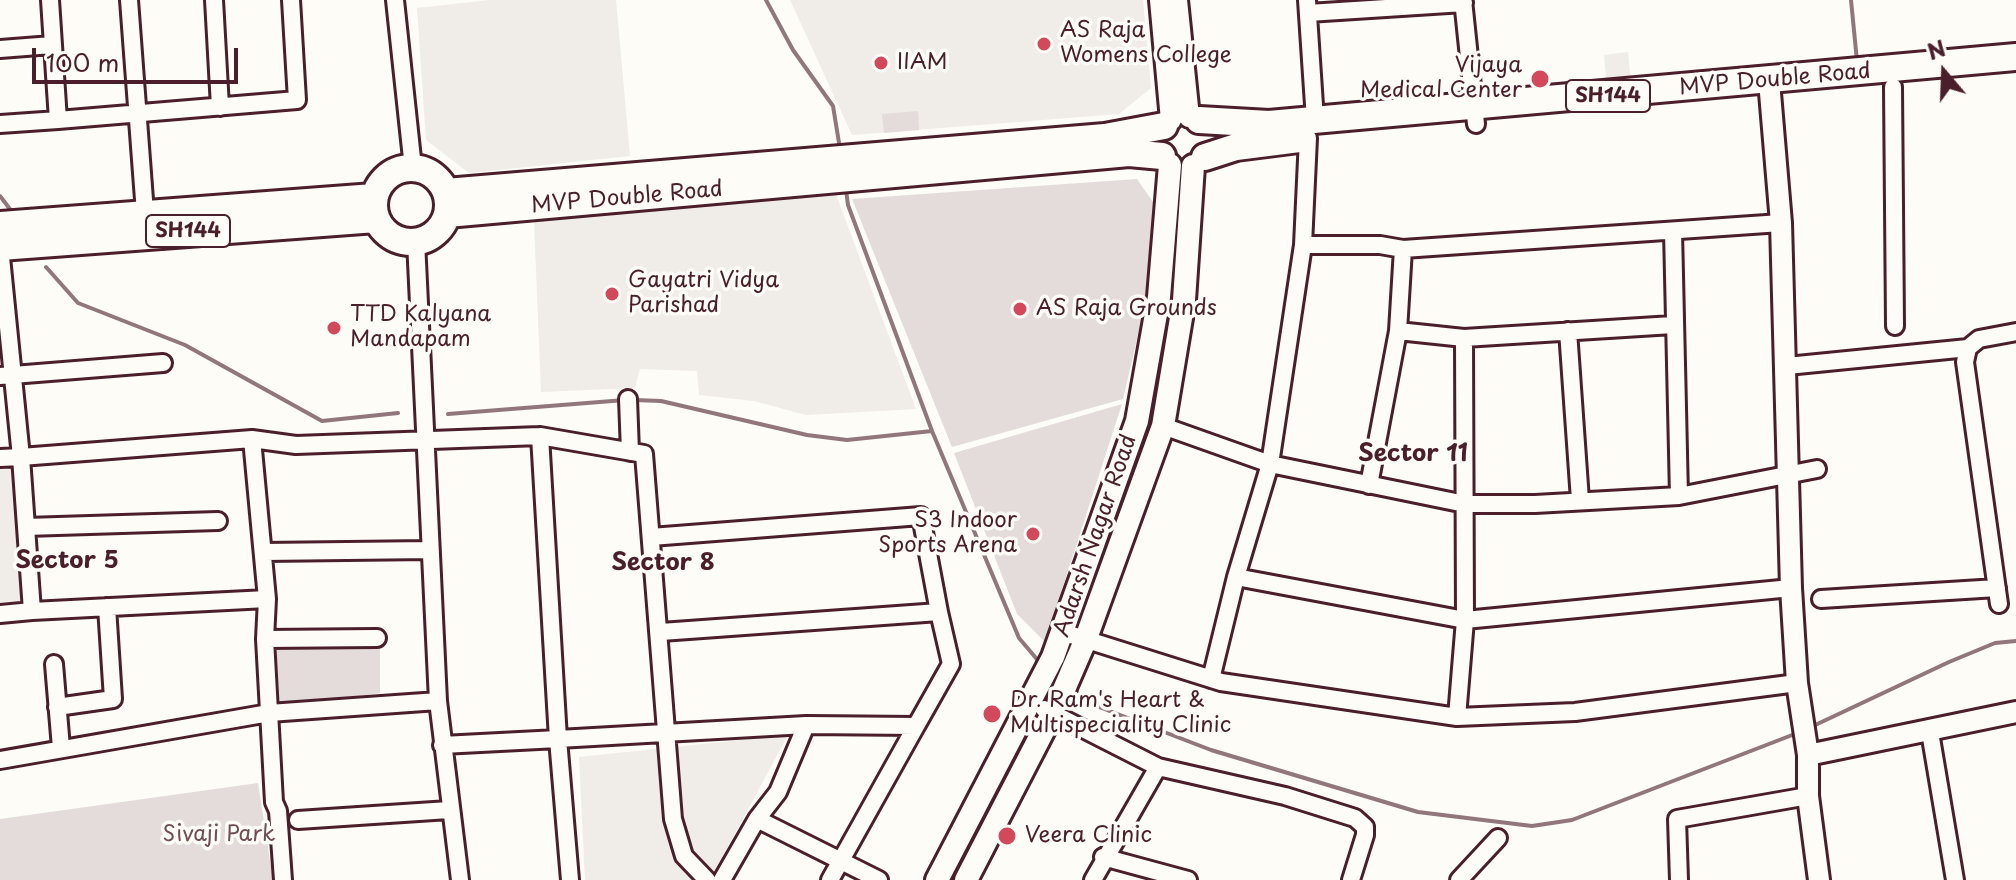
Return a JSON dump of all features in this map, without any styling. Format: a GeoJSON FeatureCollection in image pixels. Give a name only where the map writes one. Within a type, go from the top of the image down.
{"type":"FeatureCollection","features":[{"type":"Feature","properties":{"kind":"main road","name":"MVP Double Road"},"geometry":{"type":"LineString","coordinates":[[446,203],[947,159],[1129,153],[1183,161],[1312,129],[1770,90],[2016,57]]}},
{"type":"Feature","properties":{"kind":"main road","name":"MVP Double Road"},"geometry":{"type":"LineString","coordinates":[[1770,90],[1893,87],[2016,74]]}},
{"type":"Feature","properties":{"kind":"main road"},"geometry":{"type":"LineString","coordinates":[[1185,122],[1209,137],[1183,161],[1159,136],[1185,122]]}},
{"type":"Feature","properties":{"kind":"main road","name":"MVP Double Road"},"geometry":{"type":"LineString","coordinates":[[947,159],[1105,137],[1185,122],[1269,124],[1312,129]]}},
{"type":"Feature","properties":{"kind":"main road","name":"Adarsh Nagar Road"},"geometry":{"type":"LineString","coordinates":[[937,880],[1044,705],[1073,668],[1163,426],[1184,300],[1183,161]]}},
{"type":"Feature","properties":{"kind":"main road","name":"Adarsh Nagar Road"},"geometry":{"type":"LineString","coordinates":[[966,880],[1044,705],[1053,657],[1137,421],[1183,161]]}},
{"type":"Feature","properties":{"kind":"main road"},"geometry":{"type":"LineString","coordinates":[[413,168],[433,175],[446,203],[436,232],[416,241],[392,237],[375,208],[388,175],[413,168]]}},
{"type":"Feature","properties":{"kind":"main road","name":"SH144"},"geometry":{"type":"LineString","coordinates":[[0,225],[145,224],[375,208]]}},
{"type":"Feature","properties":{"kind":"main road","name":"SH144"},"geometry":{"type":"LineString","coordinates":[[0,245],[145,224]]}},
{"type":"Feature","properties":{"kind":"street"},"geometry":{"type":"LineString","coordinates":[[50,0],[58,120]]}},
{"type":"Feature","properties":{"kind":"street"},"geometry":{"type":"LineString","coordinates":[[129,0],[145,224]]}},
{"type":"Feature","properties":{"kind":"street"},"geometry":{"type":"LineString","coordinates":[[214,0],[220,107]]}},
{"type":"Feature","properties":{"kind":"street"},"geometry":{"type":"LineString","coordinates":[[0,124],[297,100],[291,0]]}},
{"type":"Feature","properties":{"kind":"street"},"geometry":{"type":"LineString","coordinates":[[395,0],[413,168]]}},
{"type":"Feature","properties":{"kind":"street"},"geometry":{"type":"LineString","coordinates":[[1160,0],[1185,122]]}},
{"type":"Feature","properties":{"kind":"street"},"geometry":{"type":"LineString","coordinates":[[1177,0],[1185,122]]}},
{"type":"Feature","properties":{"kind":"street"},"geometry":{"type":"LineString","coordinates":[[1211,679],[1236,577],[1270,464],[1303,245],[1312,129],[1308,7],[1464,2],[1475,116]]}},
{"type":"Feature","properties":{"kind":"street"},"geometry":{"type":"LineString","coordinates":[[0,49],[52,45]]}},
{"type":"Feature","properties":{"kind":"street"},"geometry":{"type":"LineString","coordinates":[[1893,87],[1895,326]]}},
{"type":"Feature","properties":{"kind":"street"},"geometry":{"type":"LineString","coordinates":[[1770,90],[1781,223],[1791,588],[1807,747],[1808,796],[1819,880]]}},
{"type":"Feature","properties":{"kind":"street"},"geometry":{"type":"LineString","coordinates":[[1303,245],[1380,245],[1403,249],[1781,223]]}},
{"type":"Feature","properties":{"kind":"street"},"geometry":{"type":"LineString","coordinates":[[1673,231],[1679,496]]}},
{"type":"Feature","properties":{"kind":"street"},"geometry":{"type":"LineString","coordinates":[[416,241],[438,701],[460,880]]}},
{"type":"Feature","properties":{"kind":"street"},"geometry":{"type":"LineString","coordinates":[[0,245],[6,376],[21,457],[32,611]]}},
{"type":"Feature","properties":{"kind":"street"},"geometry":{"type":"LineString","coordinates":[[1369,485],[1398,331],[1403,249]]}},
{"type":"Feature","properties":{"kind":"street"},"geometry":{"type":"LineString","coordinates":[[1398,331],[1464,338],[1673,325]]}},
{"type":"Feature","properties":{"kind":"street"},"geometry":{"type":"LineString","coordinates":[[1568,331],[1580,500]]}},
{"type":"Feature","properties":{"kind":"street"},"geometry":{"type":"LineString","coordinates":[[1787,366],[1968,348],[1979,339],[2016,332]]}},
{"type":"Feature","properties":{"kind":"street"},"geometry":{"type":"LineString","coordinates":[[1457,717],[1465,620],[1464,338]]}},
{"type":"Feature","properties":{"kind":"street"},"geometry":{"type":"LineString","coordinates":[[1821,599],[1998,596],[1965,362],[1968,348]]}},
{"type":"Feature","properties":{"kind":"street"},"geometry":{"type":"LineString","coordinates":[[6,376],[163,363]]}},
{"type":"Feature","properties":{"kind":"street"},"geometry":{"type":"LineString","coordinates":[[628,399],[630,452]]}},
{"type":"Feature","properties":{"kind":"street"},"geometry":{"type":"LineString","coordinates":[[1163,426],[1270,464],[1465,504],[1679,496],[1817,469]]}},
{"type":"Feature","properties":{"kind":"street"},"geometry":{"type":"LineString","coordinates":[[540,436],[558,739],[570,880]]}},
{"type":"Feature","properties":{"kind":"street"},"geometry":{"type":"LineString","coordinates":[[0,458],[252,439],[296,445],[540,436],[644,454],[661,632],[665,735],[673,819],[684,856],[707,880]]}},
{"type":"Feature","properties":{"kind":"street"},"geometry":{"type":"LineString","coordinates":[[252,439],[264,552],[267,599],[265,639],[274,802],[278,811],[283,880]]}},
{"type":"Feature","properties":{"kind":"street"},"geometry":{"type":"LineString","coordinates":[[651,537],[921,516],[951,664],[830,880]]}},
{"type":"Feature","properties":{"kind":"street"},"geometry":{"type":"LineString","coordinates":[[26,527],[218,521]]}},
{"type":"Feature","properties":{"kind":"street"},"geometry":{"type":"LineString","coordinates":[[264,552],[429,550]]}},
{"type":"Feature","properties":{"kind":"street"},"geometry":{"type":"LineString","coordinates":[[1236,577],[1465,620],[1791,588]]}},
{"type":"Feature","properties":{"kind":"street"},"geometry":{"type":"LineString","coordinates":[[0,614],[267,599]]}},
{"type":"Feature","properties":{"kind":"street"},"geometry":{"type":"LineString","coordinates":[[57,707],[113,699],[107,607]]}},
{"type":"Feature","properties":{"kind":"street"},"geometry":{"type":"LineString","coordinates":[[661,632],[939,612]]}},
{"type":"Feature","properties":{"kind":"street"},"geometry":{"type":"LineString","coordinates":[[1062,632],[1211,679],[1457,717],[1575,712],[1799,691]]}},
{"type":"Feature","properties":{"kind":"street"},"geometry":{"type":"LineString","coordinates":[[265,639],[377,638]]}},
{"type":"Feature","properties":{"kind":"street"},"geometry":{"type":"LineString","coordinates":[[54,664],[61,748]]}},
{"type":"Feature","properties":{"kind":"street"},"geometry":{"type":"LineString","coordinates":[[0,760],[269,713],[438,701]]}},
{"type":"Feature","properties":{"kind":"street"},"geometry":{"type":"LineString","coordinates":[[1044,705],[1158,767],[1285,796],[1355,818],[1365,827],[1365,835],[1351,880]]}},
{"type":"Feature","properties":{"kind":"street"},"geometry":{"type":"LineString","coordinates":[[1807,747],[1930,732],[2016,712]]}},
{"type":"Feature","properties":{"kind":"street"},"geometry":{"type":"LineString","coordinates":[[442,745],[806,725],[916,726]]}},
{"type":"Feature","properties":{"kind":"street"},"geometry":{"type":"LineString","coordinates":[[722,880],[757,819],[778,792],[806,725]]}},
{"type":"Feature","properties":{"kind":"street"},"geometry":{"type":"LineString","coordinates":[[1930,732],[1955,880]]}},
{"type":"Feature","properties":{"kind":"street"},"geometry":{"type":"LineString","coordinates":[[1093,880],[1103,857],[1158,767]]}},
{"type":"Feature","properties":{"kind":"street"},"geometry":{"type":"LineString","coordinates":[[1679,880],[1677,819],[1808,796]]}},
{"type":"Feature","properties":{"kind":"street"},"geometry":{"type":"LineString","coordinates":[[298,820],[449,810]]}},
{"type":"Feature","properties":{"kind":"street"},"geometry":{"type":"LineString","coordinates":[[757,819],[879,880]]}},
{"type":"Feature","properties":{"kind":"street"},"geometry":{"type":"LineString","coordinates":[[1459,880],[1498,838]]}},
{"type":"Feature","properties":{"kind":"street"},"geometry":{"type":"LineString","coordinates":[[1103,857],[1188,880]]}},
{"type":"Feature","properties":{"kind":"shaded area"},"geometry":{"type":"Polygon","coordinates":[[[490,0],[616,0],[630,156],[469,173],[426,140],[417,8],[490,0]]]}},
{"type":"Feature","properties":{"kind":"shaded area"},"geometry":{"type":"Polygon","coordinates":[[[790,0],[1143,0],[1151,88],[1119,114],[852,135],[790,0]]]}},
{"type":"Feature","properties":{"kind":"shaded area"},"geometry":{"type":"Polygon","coordinates":[[[1628,52],[1631,84],[1607,87],[1604,55],[1628,52]]]}},
{"type":"Feature","properties":{"kind":"shaded area"},"geometry":{"type":"Polygon","coordinates":[[[834,189],[916,409],[806,415],[754,401],[699,395],[697,371],[640,369],[635,388],[541,392],[534,221],[733,204],[834,189]]]}},
{"type":"Feature","properties":{"kind":"shaded area"},"geometry":{"type":"Polygon","coordinates":[[[15,463],[25,601],[0,603],[0,465],[15,463]]]}},
{"type":"Feature","properties":{"kind":"shaded area"},"geometry":{"type":"Polygon","coordinates":[[[788,735],[710,880],[585,880],[579,757],[788,735]]]}},
{"type":"Feature","properties":{"kind":"green space"},"geometry":{"type":"Polygon","coordinates":[[[918,111],[919,130],[884,133],[882,114],[918,111]]]}},
{"type":"Feature","properties":{"kind":"green space","name":"AS Raja Grounds"},"geometry":{"type":"Polygon","coordinates":[[[1137,179],[1165,219],[1123,399],[952,447],[852,199],[1137,179]]]}},
{"type":"Feature","properties":{"kind":"green space","name":"S3 Indoor Sports Arena"},"geometry":{"type":"Polygon","coordinates":[[[1122,404],[1045,642],[1017,614],[954,453],[1122,404]]]}},
{"type":"Feature","properties":{"kind":"green space"},"geometry":{"type":"Polygon","coordinates":[[[276,643],[380,643],[380,693],[280,707],[276,643]]]}},
{"type":"Feature","properties":{"kind":"green space","name":"Sivaji Park"},"geometry":{"type":"Polygon","coordinates":[[[258,783],[273,880],[0,880],[0,819],[258,783]]]}},
{"type":"Feature","properties":{"kind":"waterway"},"geometry":{"type":"LineString","coordinates":[[766,0],[793,50],[833,106],[840,149]]}},
{"type":"Feature","properties":{"kind":"waterway"},"geometry":{"type":"LineString","coordinates":[[1851,0],[1857,61]]}},
{"type":"Feature","properties":{"kind":"waterway"},"geometry":{"type":"LineString","coordinates":[[846,190],[848,205],[932,431],[1019,638],[1041,664]]}},
{"type":"Feature","properties":{"kind":"waterway"},"geometry":{"type":"LineString","coordinates":[[0,196],[13,213]]}},
{"type":"Feature","properties":{"kind":"waterway"},"geometry":{"type":"LineString","coordinates":[[46,267],[78,303],[185,345],[322,421],[398,413]]}},
{"type":"Feature","properties":{"kind":"waterway"},"geometry":{"type":"LineString","coordinates":[[448,414],[625,400]]}},
{"type":"Feature","properties":{"kind":"waterway"},"geometry":{"type":"LineString","coordinates":[[634,400],[661,401],[807,435],[847,440],[932,431]]}},
{"type":"Feature","properties":{"kind":"waterway"},"geometry":{"type":"LineString","coordinates":[[1811,727],[1949,662],[1995,643],[2016,641]]}},
{"type":"Feature","properties":{"kind":"waterway"},"geometry":{"type":"LineString","coordinates":[[1073,690],[1094,705],[1211,750],[1418,812],[1532,826],[1572,820],[1800,732]]}},
{"type":"Feature","properties":{"kind":"place","name":"AS Raja Womens College"},"geometry":{"type":"Point","coordinates":[1044,44]}},
{"type":"Feature","properties":{"kind":"place","name":"IIAM"},"geometry":{"type":"Point","coordinates":[881,63]}},
{"type":"Feature","properties":{"kind":"place","name":"Vijaya Medical Center"},"geometry":{"type":"Point","coordinates":[1540,79]}},
{"type":"Feature","properties":{"kind":"place","name":"Gayatri Vidya Parishad"},"geometry":{"type":"Point","coordinates":[612,294]}},
{"type":"Feature","properties":{"kind":"place","name":"AS Raja Grounds"},"geometry":{"type":"Point","coordinates":[1020,309]}},
{"type":"Feature","properties":{"kind":"place","name":"TTD Kalyana Mandapam"},"geometry":{"type":"Point","coordinates":[334,328]}},
{"type":"Feature","properties":{"kind":"place","name":"S3 Indoor Sports Arena"},"geometry":{"type":"Point","coordinates":[1033,534]}},
{"type":"Feature","properties":{"kind":"place","name":"Dr. Ram's Heart & Multispeciality Clinic"},"geometry":{"type":"Point","coordinates":[992,714]}},
{"type":"Feature","properties":{"kind":"place","name":"Veera Clinic"},"geometry":{"type":"Point","coordinates":[1007,836]}},
{"type":"Feature","properties":{"kind":"district","name":"Sector 11"},"geometry":{"type":"Point","coordinates":[1413,454]}},
{"type":"Feature","properties":{"kind":"district","name":"Sector 5"},"geometry":{"type":"Point","coordinates":[67,561]}},
{"type":"Feature","properties":{"kind":"district","name":"Sector 8"},"geometry":{"type":"Point","coordinates":[663,563]}}]}
